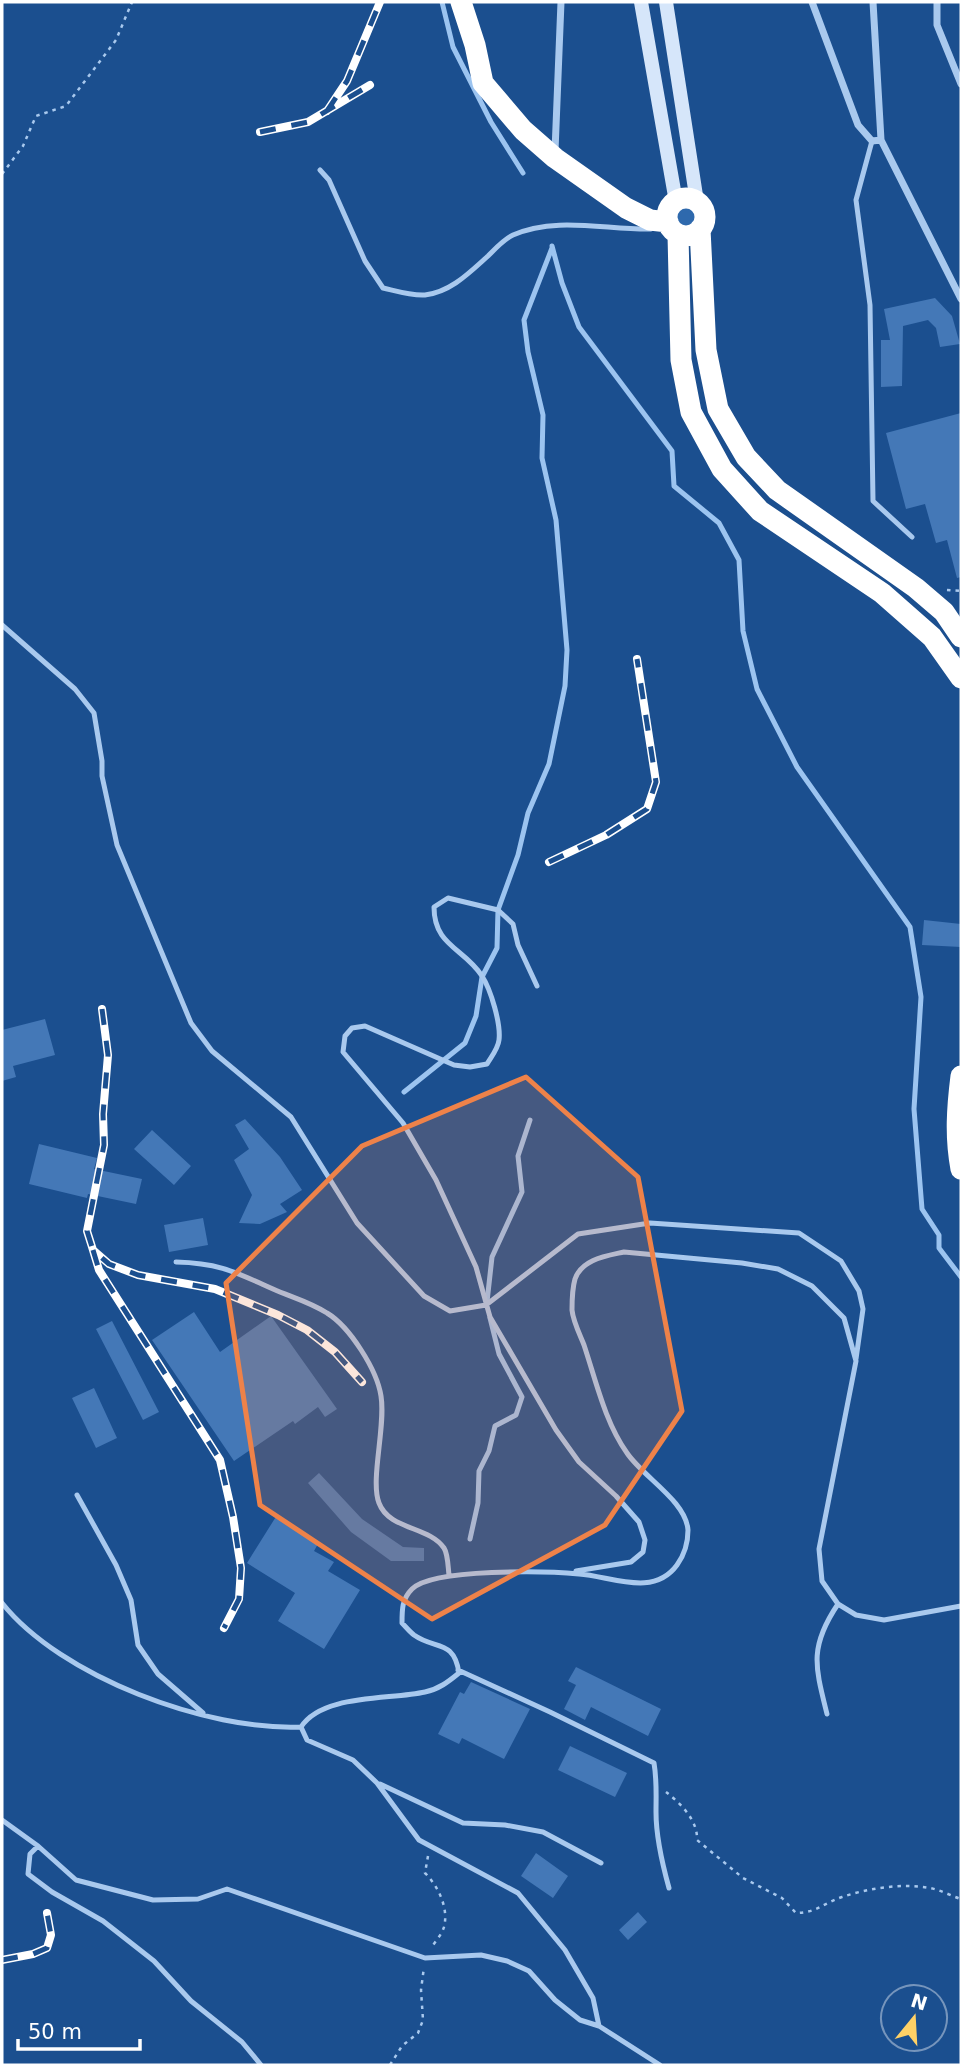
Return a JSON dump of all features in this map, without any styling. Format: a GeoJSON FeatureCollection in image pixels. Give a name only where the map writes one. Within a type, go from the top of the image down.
{"type":"FeatureCollection","features":[{"type":"Feature","properties":{"kind":"highway"},"geometry":{"type":"LineString","coordinates":[[461,2],[475,45],[483,83],[523,130],[555,158],[626,208],[690,236],[701,229]]}},
{"type":"Feature","properties":{"kind":"highway"},"geometry":{"type":"LineString","coordinates":[[961,637],[944,612],[916,588],[777,490],[746,457],[718,409],[708,362],[701,229],[705,215],[697,202],[686,198],[676,202],[668,210],[673,228],[681,359],[691,412],[722,469],[760,512],[882,593],[932,637],[961,678]]}},
{"type":"Feature","properties":{"kind":"highway"},"geometry":{"type":"LineString","coordinates":[[961,1076],[957,1110],[957,1146],[961,1169]]}},
{"type":"Feature","properties":{"kind":"main road"},"geometry":{"type":"LineString","coordinates":[[641,2],[676,202]]}},
{"type":"Feature","properties":{"kind":"main road"},"geometry":{"type":"LineString","coordinates":[[666,2],[697,202]]}},
{"type":"Feature","properties":{"kind":"street"},"geometry":{"type":"LineString","coordinates":[[555,158],[561,2]]}},
{"type":"Feature","properties":{"kind":"street"},"geometry":{"type":"LineString","coordinates":[[812,2],[858,125],[876,141],[961,299]]}},
{"type":"Feature","properties":{"kind":"street"},"geometry":{"type":"LineString","coordinates":[[873,2],[876,141]]}},
{"type":"Feature","properties":{"kind":"street"},"geometry":{"type":"LineString","coordinates":[[937,2],[937,25],[961,84]]}},
{"type":"Feature","properties":{"kind":"lane"},"geometry":{"type":"LineString","coordinates":[[876,141],[856,200],[870,305],[873,501],[912,537]]}},
{"type":"Feature","properties":{"kind":"lane"},"geometry":{"type":"LineString","coordinates":[[320,170],[329,180],[365,261],[383,288],[423,295],[442,291],[461,279],[511,236],[550,226],[575,225],[625,230],[673,228]]}},
{"type":"Feature","properties":{"kind":"lane"},"geometry":{"type":"LineString","coordinates":[[2,625],[75,689],[94,713],[102,776],[117,845],[191,1023],[212,1051],[291,1117],[357,1223],[424,1296],[450,1311],[486,1305],[578,1234],[650,1223],[799,1233],[841,1261],[859,1290],[863,1310],[856,1361],[819,1549],[822,1581],[838,1604],[856,1615],[884,1620],[961,1606]]}},
{"type":"Feature","properties":{"kind":"lane"},"geometry":{"type":"LineString","coordinates":[[537,986],[518,945],[513,924],[498,910],[448,898],[434,907],[434,921],[440,935],[482,976],[495,1008],[499,1039],[495,1052],[486,1064],[470,1068],[454,1065],[365,1026],[352,1028],[345,1036],[343,1052],[404,1123],[436,1180],[476,1266],[490,1317],[556,1430],[579,1462],[616,1496],[639,1522],[645,1540],[643,1552],[631,1562],[563,1573]]}},
{"type":"Feature","properties":{"kind":"lane"},"geometry":{"type":"LineString","coordinates":[[301,1727],[308,1716],[324,1707],[426,1692],[445,1685],[459,1673],[457,1660],[445,1646],[415,1636],[402,1623],[402,1604],[414,1587],[449,1575],[563,1573],[621,1583],[646,1583],[670,1574],[685,1553],[688,1532],[686,1517],[627,1454],[610,1422],[572,1311],[575,1278],[589,1261],[624,1252],[778,1269],[812,1286],[844,1318],[856,1361]]}},
{"type":"Feature","properties":{"kind":"lane"},"geometry":{"type":"LineString","coordinates":[[176,1262],[203,1262],[238,1272],[330,1314],[349,1333],[375,1374],[382,1397],[382,1439],[377,1481],[379,1504],[391,1519],[430,1537],[444,1549],[449,1575]]}},
{"type":"Feature","properties":{"kind":"lane"},"geometry":{"type":"LineString","coordinates":[[77,1494],[116,1565],[131,1600],[138,1645],[158,1674],[205,1716]]}},
{"type":"Feature","properties":{"kind":"lane"},"geometry":{"type":"LineString","coordinates":[[2,1603],[14,1618],[88,1672],[173,1707],[205,1716],[271,1728],[301,1727]]}},
{"type":"Feature","properties":{"kind":"lane"},"geometry":{"type":"LineString","coordinates":[[827,1714],[815,1660],[819,1639],[838,1604]]}},
{"type":"Feature","properties":{"kind":"lane"},"geometry":{"type":"LineString","coordinates":[[458,1670],[654,1763],[658,1786],[656,1813],[660,1855],[669,1888]]}},
{"type":"Feature","properties":{"kind":"lane"},"geometry":{"type":"LineString","coordinates":[[301,1727],[307,1740],[353,1760],[377,1783],[419,1840],[518,1893],[565,1950],[593,1998],[599,2026]]}},
{"type":"Feature","properties":{"kind":"lane"},"geometry":{"type":"LineString","coordinates":[[377,1783],[463,1823],[505,1825],[543,1832],[601,1863]]}},
{"type":"Feature","properties":{"kind":"lane"},"geometry":{"type":"LineString","coordinates":[[2,1820],[38,1846],[76,1881],[153,1900],[198,1899],[227,1889],[425,1958],[481,1955],[507,1961],[529,1971],[555,2000],[579,2020],[599,2026],[660,2065]]}},
{"type":"Feature","properties":{"kind":"lane"},"geometry":{"type":"LineString","coordinates":[[38,1846],[30,1854],[28,1874],[52,1892],[103,1921],[154,1961],[191,2001],[242,2042],[261,2065]]}},
{"type":"Feature","properties":{"kind":"path"},"geometry":{"type":"LineString","coordinates":[[2,174],[23,146],[36,116],[66,106],[116,40],[132,2]]}},
{"type":"Feature","properties":{"kind":"path"},"geometry":{"type":"LineString","coordinates":[[658,1786],[682,1805],[698,1832],[697,1840],[716,1858],[743,1878],[782,1898],[796,1913],[810,1913],[840,1897],[859,1892],[903,1885],[932,1888],[961,1899]]}},
{"type":"Feature","properties":{"kind":"highlighted area"},"geometry":{"type":"Polygon","coordinates":[[[526,1077],[638,1177],[682,1411],[605,1525],[432,1619],[260,1505],[226,1283],[362,1146],[526,1077]]]}},
{"type":"Feature","properties":{"kind":"shaded area"},"geometry":{"type":"Polygon","coordinates":[[[686,203],[696,207],[700,217],[696,227],[686,231],[676,227],[672,217],[676,207],[686,203]]]}},
{"type":"Feature","properties":{"kind":"building"},"geometry":{"type":"Polygon","coordinates":[[[935,298],[952,316],[960,344],[940,347],[936,328],[928,320],[903,326],[902,386],[881,387],[881,340],[890,340],[884,309],[935,298]]]}},
{"type":"Feature","properties":{"kind":"building"},"geometry":{"type":"Polygon","coordinates":[[[961,413],[961,577],[957,578],[947,540],[936,543],[925,504],[906,509],[886,433],[961,413]]]}},
{"type":"Feature","properties":{"kind":"building"},"geometry":{"type":"Polygon","coordinates":[[[924,920],[961,924],[961,947],[922,945],[924,920]]]}},
{"type":"Feature","properties":{"kind":"building"},"geometry":{"type":"Polygon","coordinates":[[[45,1019],[55,1055],[13,1066],[16,1077],[2,1081],[2,1030],[45,1019]]]}},
{"type":"Feature","properties":{"kind":"building"},"geometry":{"type":"Polygon","coordinates":[[[245,1119],[280,1157],[302,1190],[280,1204],[287,1212],[260,1224],[239,1223],[252,1195],[234,1160],[249,1149],[235,1125],[245,1119]]]}},
{"type":"Feature","properties":{"kind":"building"},"geometry":{"type":"Polygon","coordinates":[[[152,1130],[191,1166],[174,1185],[134,1149],[152,1130]]]}},
{"type":"Feature","properties":{"kind":"building"},"geometry":{"type":"Polygon","coordinates":[[[39,1144],[97,1158],[94,1169],[142,1179],[136,1204],[88,1194],[87,1198],[29,1184],[39,1144]]]}},
{"type":"Feature","properties":{"kind":"building"},"geometry":{"type":"Polygon","coordinates":[[[203,1218],[208,1245],[169,1252],[164,1225],[203,1218]]]}},
{"type":"Feature","properties":{"kind":"building"},"geometry":{"type":"Polygon","coordinates":[[[194,1312],[220,1352],[271,1316],[337,1409],[325,1417],[318,1407],[234,1461],[152,1340],[194,1312]]]}},
{"type":"Feature","properties":{"kind":"building"},"geometry":{"type":"Polygon","coordinates":[[[112,1321],[159,1412],[143,1420],[96,1329],[112,1321]]]}},
{"type":"Feature","properties":{"kind":"building"},"geometry":{"type":"Polygon","coordinates":[[[94,1388],[117,1438],[96,1448],[72,1398],[94,1388]]]}},
{"type":"Feature","properties":{"kind":"building"},"geometry":{"type":"Polygon","coordinates":[[[319,1473],[362,1519],[403,1547],[424,1548],[424,1561],[391,1561],[351,1532],[308,1483],[319,1473]]]}},
{"type":"Feature","properties":{"kind":"building"},"geometry":{"type":"Polygon","coordinates":[[[277,1515],[319,1542],[314,1551],[334,1562],[328,1571],[360,1590],[324,1649],[278,1621],[295,1593],[247,1563],[277,1515]]]}},
{"type":"Feature","properties":{"kind":"building"},"geometry":{"type":"Polygon","coordinates":[[[576,1667],[661,1709],[648,1736],[591,1707],[585,1720],[564,1709],[576,1685],[568,1681],[576,1667]]]}},
{"type":"Feature","properties":{"kind":"building"},"geometry":{"type":"Polygon","coordinates":[[[471,1682],[530,1709],[504,1759],[462,1738],[459,1744],[438,1734],[460,1692],[464,1694],[471,1682]]]}},
{"type":"Feature","properties":{"kind":"building"},"geometry":{"type":"Polygon","coordinates":[[[570,1746],[627,1773],[615,1797],[558,1770],[570,1746]]]}},
{"type":"Feature","properties":{"kind":"building"},"geometry":{"type":"Polygon","coordinates":[[[536,1853],[568,1876],[553,1898],[521,1876],[536,1853]]]}},
{"type":"Feature","properties":{"kind":"building"},"geometry":{"type":"Polygon","coordinates":[[[638,1912],[647,1922],[628,1940],[619,1930],[638,1912]]]}},
{"type":"Feature","properties":{"kind":"waterway"},"geometry":{"type":"LineString","coordinates":[[442,2],[453,47],[491,122],[523,173]]}},
{"type":"Feature","properties":{"kind":"waterway"},"geometry":{"type":"LineString","coordinates":[[552,246],[562,283],[579,327],[672,451],[674,486],[719,523],[739,560],[743,631],[757,689],[797,767],[910,927],[921,997],[914,1109],[922,1209],[939,1235],[939,1248],[961,1277]]}},
{"type":"Feature","properties":{"kind":"waterway"},"geometry":{"type":"LineString","coordinates":[[404,1092],[465,1043],[476,1016],[482,977],[497,948],[498,910],[518,855],[528,813],[549,764],[565,686],[567,650],[556,520],[542,458],[543,415],[528,352],[524,320],[552,248]]}},
{"type":"Feature","properties":{"kind":"waterway"},"geometry":{"type":"LineString","coordinates":[[487,1302],[492,1257],[522,1192],[518,1156],[530,1120]]}},
{"type":"Feature","properties":{"kind":"waterway"},"geometry":{"type":"LineString","coordinates":[[470,1539],[478,1503],[479,1471],[489,1451],[495,1426],[516,1415],[522,1397],[499,1354],[490,1318]]}},
{"type":"Feature","properties":{"kind":"railway"},"geometry":{"type":"LineString","coordinates":[[327,111],[347,81],[380,2]]}},
{"type":"Feature","properties":{"kind":"railway"},"geometry":{"type":"LineString","coordinates":[[260,132],[308,122],[370,85]]}},
{"type":"Feature","properties":{"kind":"railway"},"geometry":{"type":"LineString","coordinates":[[549,862],[606,835],[647,809],[656,782],[637,659]]}},
{"type":"Feature","properties":{"kind":"railway"},"geometry":{"type":"LineString","coordinates":[[102,1009],[108,1055],[103,1114],[104,1145],[87,1231],[93,1250],[109,1264],[138,1275],[215,1289],[278,1315],[307,1330],[335,1352],[362,1382]]}},
{"type":"Feature","properties":{"kind":"railway"},"geometry":{"type":"LineString","coordinates":[[93,1250],[99,1270],[220,1460],[241,1568],[239,1599],[224,1628]]}},
{"type":"Feature","properties":{"kind":"railway"},"geometry":{"type":"LineString","coordinates":[[2,1960],[33,1954],[47,1948],[51,1935],[47,1913]]}}]}
